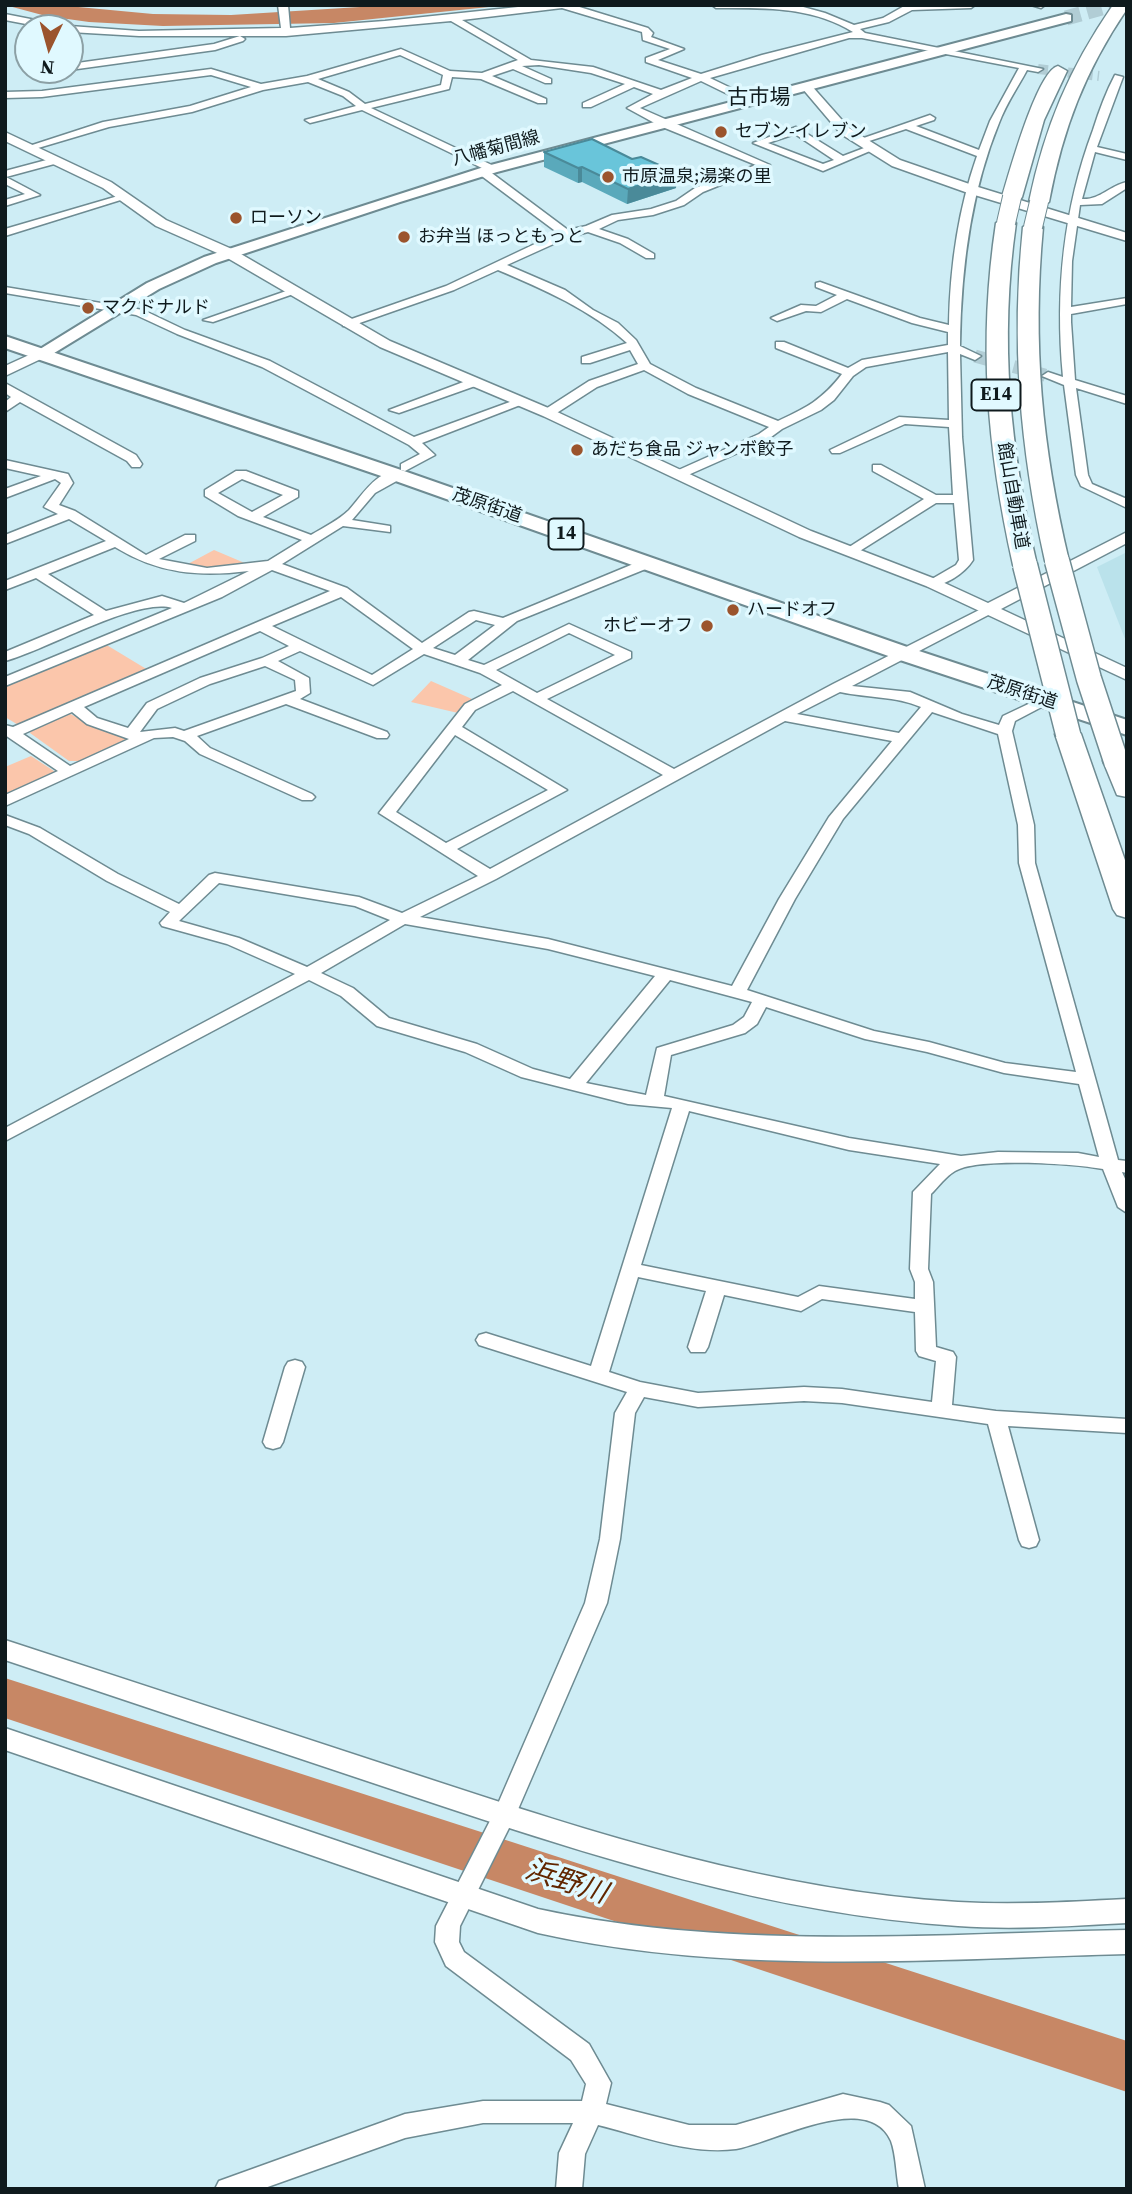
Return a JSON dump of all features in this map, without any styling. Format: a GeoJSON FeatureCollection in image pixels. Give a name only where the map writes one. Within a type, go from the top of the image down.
{"type":"FeatureCollection","features":[{"type":"Feature","properties":{"kind":"highway","name":"館山自動車道"},"geometry":{"type":"LineString","coordinates":[[1121,5],[1091,50],[1066,101],[1051,146],[1033,227],[1025,331],[1028,399],[1042,499],[1089,679],[1127,789]]}},
{"type":"Feature","properties":{"kind":"highway","name":"館山自動車道"},"geometry":{"type":"LineString","coordinates":[[1065,58],[1035,120],[1006,223],[997,292],[996,402],[1014,520],[1068,734],[1127,909]]}},
{"type":"Feature","properties":{"kind":"main road","name":"八幡菊間線"},"geometry":{"type":"LineString","coordinates":[[49,350],[153,286],[229,253],[488,170],[1066,18]]}},
{"type":"Feature","properties":{"kind":"main road","name":"茂原街道"},"geometry":{"type":"LineString","coordinates":[[5,328],[49,350],[911,649],[1046,701],[1127,728]]}},
{"type":"Feature","properties":{"kind":"main road","name":"茂原街道"},"geometry":{"type":"LineString","coordinates":[[5,342],[49,350]]}},
{"type":"Feature","properties":{"kind":"main road","name":"茂原街道"},"geometry":{"type":"LineString","coordinates":[[401,471],[648,563],[911,649],[1127,714]]}},
{"type":"Feature","properties":{"kind":"street"},"geometry":{"type":"LineString","coordinates":[[282,5],[286,33]]}},
{"type":"Feature","properties":{"kind":"street"},"geometry":{"type":"LineString","coordinates":[[84,31],[286,33],[380,27],[562,5],[645,30],[648,33],[646,38],[679,49],[649,60],[703,78],[750,101]]}},
{"type":"Feature","properties":{"kind":"street"},"geometry":{"type":"LineString","coordinates":[[716,5],[774,5],[800,9],[858,31],[935,51],[1038,69]]}},
{"type":"Feature","properties":{"kind":"street"},"geometry":{"type":"LineString","coordinates":[[347,324],[450,288],[566,234],[589,229],[616,217],[653,212],[680,203],[699,190],[765,164],[664,124],[632,108],[660,93],[765,57],[849,35],[909,7],[971,5]]}},
{"type":"Feature","properties":{"kind":"street"},"geometry":{"type":"LineString","coordinates":[[1035,5],[1041,5]]}},
{"type":"Feature","properties":{"kind":"street"},"geometry":{"type":"LineString","coordinates":[[454,19],[528,62]]}},
{"type":"Feature","properties":{"kind":"street"},"geometry":{"type":"LineString","coordinates":[[380,27],[397,43],[448,74],[483,76],[542,101]]}},
{"type":"Feature","properties":{"kind":"street"},"geometry":{"type":"LineString","coordinates":[[84,34],[94,32]]}},
{"type":"Feature","properties":{"kind":"street"},"geometry":{"type":"LineString","coordinates":[[84,65],[215,47],[246,34]]}},
{"type":"Feature","properties":{"kind":"street"},"geometry":{"type":"LineString","coordinates":[[27,148],[107,124],[192,109],[261,88],[309,79],[360,62],[397,43]]}},
{"type":"Feature","properties":{"kind":"street"},"geometry":{"type":"LineString","coordinates":[[483,76],[528,62],[593,70],[660,93]]}},
{"type":"Feature","properties":{"kind":"street"},"geometry":{"type":"LineString","coordinates":[[513,65],[548,81]]}},
{"type":"Feature","properties":{"kind":"street"},"geometry":{"type":"LineString","coordinates":[[932,583],[961,568],[966,561],[960,499],[953,348],[957,283],[981,154],[1004,97],[1024,67]]}},
{"type":"Feature","properties":{"kind":"street"},"geometry":{"type":"LineString","coordinates":[[5,95],[42,94],[211,72],[261,88]]}},
{"type":"Feature","properties":{"kind":"street"},"geometry":{"type":"LineString","coordinates":[[310,120],[446,87],[448,74]]}},
{"type":"Feature","properties":{"kind":"street"},"geometry":{"type":"LineString","coordinates":[[1118,77],[1090,148],[1077,202],[1065,311],[1069,383],[1082,475],[1087,486],[1127,504]]}},
{"type":"Feature","properties":{"kind":"street"},"geometry":{"type":"LineString","coordinates":[[309,79],[346,94],[363,106],[488,170],[566,234]]}},
{"type":"Feature","properties":{"kind":"street"},"geometry":{"type":"LineString","coordinates":[[587,105],[634,84]]}},
{"type":"Feature","properties":{"kind":"street"},"geometry":{"type":"LineString","coordinates":[[806,86],[832,119],[860,141],[896,163],[973,190],[1127,237]]}},
{"type":"Feature","properties":{"kind":"street"},"geometry":{"type":"LineString","coordinates":[[860,141],[930,118]]}},
{"type":"Feature","properties":{"kind":"street"},"geometry":{"type":"LineString","coordinates":[[906,126],[981,154]]}},
{"type":"Feature","properties":{"kind":"street"},"geometry":{"type":"LineString","coordinates":[[842,160],[796,130],[758,143],[823,168],[872,148]]}},
{"type":"Feature","properties":{"kind":"street"},"geometry":{"type":"LineString","coordinates":[[5,136],[107,185],[161,223],[229,253],[347,324],[474,383],[548,413],[750,510],[932,583],[1127,674]]}},
{"type":"Feature","properties":{"kind":"street"},"geometry":{"type":"LineString","coordinates":[[1090,148],[1127,157]]}},
{"type":"Feature","properties":{"kind":"street"},"geometry":{"type":"LineString","coordinates":[[5,174],[54,160]]}},
{"type":"Feature","properties":{"kind":"street"},"geometry":{"type":"LineString","coordinates":[[5,180],[35,195],[5,203]]}},
{"type":"Feature","properties":{"kind":"street"},"geometry":{"type":"LineString","coordinates":[[1077,202],[1094,202],[1102,199],[1112,188],[1127,185]]}},
{"type":"Feature","properties":{"kind":"street"},"geometry":{"type":"LineString","coordinates":[[5,233],[122,198]]}},
{"type":"Feature","properties":{"kind":"street"},"geometry":{"type":"LineString","coordinates":[[589,229],[624,241],[650,256]]}},
{"type":"Feature","properties":{"kind":"street"},"geometry":{"type":"LineString","coordinates":[[499,266],[561,292],[589,312],[614,325],[634,345],[645,366],[692,391],[778,426]]}},
{"type":"Feature","properties":{"kind":"street"},"geometry":{"type":"LineString","coordinates":[[820,285],[916,321],[954,330]]}},
{"type":"Feature","properties":{"kind":"street"},"geometry":{"type":"LineString","coordinates":[[5,290],[139,312],[189,335],[266,364],[413,442],[429,455],[370,490],[354,512],[341,522],[217,594],[5,682]]}},
{"type":"Feature","properties":{"kind":"street"},"geometry":{"type":"LineString","coordinates":[[209,320],[293,292]]}},
{"type":"Feature","properties":{"kind":"street"},"geometry":{"type":"LineString","coordinates":[[777,318],[805,307],[817,310],[847,295]]}},
{"type":"Feature","properties":{"kind":"street"},"geometry":{"type":"LineString","coordinates":[[1065,311],[1127,301]]}},
{"type":"Feature","properties":{"kind":"street"},"geometry":{"type":"LineString","coordinates":[[586,360],[634,345]]}},
{"type":"Feature","properties":{"kind":"street"},"geometry":{"type":"LineString","coordinates":[[780,345],[849,373]]}},
{"type":"Feature","properties":{"kind":"street"},"geometry":{"type":"LineString","coordinates":[[679,475],[751,443],[817,407],[831,397],[849,373],[862,364],[928,349],[953,348],[975,356]]}},
{"type":"Feature","properties":{"kind":"street"},"geometry":{"type":"LineString","coordinates":[[5,372],[49,350]]}},
{"type":"Feature","properties":{"kind":"street"},"geometry":{"type":"LineString","coordinates":[[548,413],[593,384],[645,366]]}},
{"type":"Feature","properties":{"kind":"street"},"geometry":{"type":"LineString","coordinates":[[1048,376],[1127,400]]}},
{"type":"Feature","properties":{"kind":"street"},"geometry":{"type":"LineString","coordinates":[[395,410],[474,383]]}},
{"type":"Feature","properties":{"kind":"street"},"geometry":{"type":"LineString","coordinates":[[5,387],[132,458],[136,464]]}},
{"type":"Feature","properties":{"kind":"street"},"geometry":{"type":"LineString","coordinates":[[5,408],[19,397]]}},
{"type":"Feature","properties":{"kind":"street"},"geometry":{"type":"LineString","coordinates":[[413,442],[522,402]]}},
{"type":"Feature","properties":{"kind":"street"},"geometry":{"type":"LineString","coordinates":[[836,450],[903,420],[956,424]]}},
{"type":"Feature","properties":{"kind":"street"},"geometry":{"type":"LineString","coordinates":[[5,464],[63,477],[67,483],[51,507],[70,514],[114,543],[146,559],[207,572],[271,565],[342,591],[422,649],[485,670],[673,775]]}},
{"type":"Feature","properties":{"kind":"street"},"geometry":{"type":"LineString","coordinates":[[877,468],[933,499],[960,499]]}},
{"type":"Feature","properties":{"kind":"street"},"geometry":{"type":"LineString","coordinates":[[254,516],[293,494],[241,474],[210,493],[217,502],[311,539]]}},
{"type":"Feature","properties":{"kind":"street"},"geometry":{"type":"LineString","coordinates":[[5,494],[52,476]]}},
{"type":"Feature","properties":{"kind":"street"},"geometry":{"type":"LineString","coordinates":[[850,551],[933,499]]}},
{"type":"Feature","properties":{"kind":"street"},"geometry":{"type":"LineString","coordinates":[[5,540],[70,514]]}},
{"type":"Feature","properties":{"kind":"street"},"geometry":{"type":"LineString","coordinates":[[341,522],[385,529]]}},
{"type":"Feature","properties":{"kind":"street"},"geometry":{"type":"LineString","coordinates":[[5,1135],[783,716],[1127,537]]}},
{"type":"Feature","properties":{"kind":"street"},"geometry":{"type":"LineString","coordinates":[[146,559],[190,538]]}},
{"type":"Feature","properties":{"kind":"street"},"geometry":{"type":"LineString","coordinates":[[5,586],[114,543]]}},
{"type":"Feature","properties":{"kind":"street"},"geometry":{"type":"LineString","coordinates":[[457,661],[512,618],[648,563]]}},
{"type":"Feature","properties":{"kind":"street"},"geometry":{"type":"LineString","coordinates":[[37,573],[104,616]]}},
{"type":"Feature","properties":{"kind":"street"},"geometry":{"type":"LineString","coordinates":[[9,730],[73,706],[342,591]]}},
{"type":"Feature","properties":{"kind":"street"},"geometry":{"type":"LineString","coordinates":[[5,657],[104,616],[162,600],[184,607]]}},
{"type":"Feature","properties":{"kind":"street"},"geometry":{"type":"LineString","coordinates":[[260,626],[373,681],[474,614],[505,623]]}},
{"type":"Feature","properties":{"kind":"street"},"geometry":{"type":"LineString","coordinates":[[485,670],[569,628],[626,655],[538,698]]}},
{"type":"Feature","properties":{"kind":"street"},"geometry":{"type":"LineString","coordinates":[[136,736],[152,706],[205,681],[267,661],[300,646]]}},
{"type":"Feature","properties":{"kind":"street"},"geometry":{"type":"LineString","coordinates":[[183,736],[303,693],[302,678],[267,661]]}},
{"type":"Feature","properties":{"kind":"street"},"geometry":{"type":"LineString","coordinates":[[490,876],[387,813],[470,707],[512,685]]}},
{"type":"Feature","properties":{"kind":"street"},"geometry":{"type":"LineString","coordinates":[[838,687],[866,693],[905,695],[957,717],[1005,731]]}},
{"type":"Feature","properties":{"kind":"street"},"geometry":{"type":"LineString","coordinates":[[287,699],[382,735]]}},
{"type":"Feature","properties":{"kind":"street"},"geometry":{"type":"LineString","coordinates":[[1046,701],[1008,719],[1005,731],[1026,825],[1027,863],[1086,1079],[1119,1167],[1127,1207]]}},
{"type":"Feature","properties":{"kind":"street"},"geometry":{"type":"LineString","coordinates":[[737,992],[787,899],[837,817],[930,705]]}},
{"type":"Feature","properties":{"kind":"street"},"geometry":{"type":"LineString","coordinates":[[73,706],[92,721],[136,736]]}},
{"type":"Feature","properties":{"kind":"street"},"geometry":{"type":"LineString","coordinates":[[783,716],[900,738]]}},
{"type":"Feature","properties":{"kind":"street"},"geometry":{"type":"LineString","coordinates":[[446,849],[559,789],[455,729]]}},
{"type":"Feature","properties":{"kind":"street"},"geometry":{"type":"LineString","coordinates":[[9,730],[69,772]]}},
{"type":"Feature","properties":{"kind":"street"},"geometry":{"type":"LineString","coordinates":[[5,802],[136,736],[175,732],[205,751],[307,797]]}},
{"type":"Feature","properties":{"kind":"street"},"geometry":{"type":"LineString","coordinates":[[5,820],[31,831],[127,886],[161,898],[181,912]]}},
{"type":"Feature","properties":{"kind":"street"},"geometry":{"type":"LineString","coordinates":[[961,1162],[849,1144],[682,1104],[574,1086],[527,1073],[471,1048],[383,1022],[347,992],[309,973],[233,941],[168,923],[215,878],[359,902],[403,919],[548,944],[737,992],[871,1035],[929,1047],[1004,1068],[1086,1079]]}},
{"type":"Feature","properties":{"kind":"street"},"geometry":{"type":"LineString","coordinates":[[574,1086],[666,974]]}},
{"type":"Feature","properties":{"kind":"street"},"geometry":{"type":"LineString","coordinates":[[654,1101],[663,1052],[739,1029],[751,1020],[761,1000]]}},
{"type":"Feature","properties":{"kind":"street"},"geometry":{"type":"LineString","coordinates":[[598,1375],[682,1104]]}},
{"type":"Feature","properties":{"kind":"street"},"geometry":{"type":"LineString","coordinates":[[941,1411],[946,1357],[926,1351],[923,1282],[919,1269],[922,1192],[948,1167],[961,1162],[998,1158],[1078,1159],[1119,1167]]}},
{"type":"Feature","properties":{"kind":"street"},"geometry":{"type":"LineString","coordinates":[[630,1269],[801,1304],[819,1292],[924,1307]]}},
{"type":"Feature","properties":{"kind":"street"},"geometry":{"type":"LineString","coordinates":[[698,1347],[717,1287]]}},
{"type":"Feature","properties":{"kind":"street"},"geometry":{"type":"LineString","coordinates":[[486,1340],[639,1389],[698,1400],[804,1394],[842,1396],[996,1418],[1127,1426]]}},
{"type":"Feature","properties":{"kind":"street"},"geometry":{"type":"LineString","coordinates":[[273,1442],[295,1367]]}},
{"type":"Feature","properties":{"kind":"street"},"geometry":{"type":"LineString","coordinates":[[569,2189],[572,2153],[592,2112],[599,2083],[580,2052],[455,1959],[447,1942],[448,1926],[505,1814],[596,1603],[610,1539],[625,1413],[639,1389]]}},
{"type":"Feature","properties":{"kind":"street"},"geometry":{"type":"LineString","coordinates":[[996,1418],[1029,1540]]}},
{"type":"Feature","properties":{"kind":"street"},"geometry":{"type":"LineString","coordinates":[[5,1650],[585,1842],[707,1875],[808,1896],[956,1914],[1023,1916],[1127,1911]]}},
{"type":"Feature","properties":{"kind":"street"},"geometry":{"type":"LineString","coordinates":[[5,1739],[538,1921],[592,1934],[699,1947],[888,1948],[1127,1942]]}},
{"type":"Feature","properties":{"kind":"street"},"geometry":{"type":"LineString","coordinates":[[228,2189],[405,2126],[482,2112],[592,2112],[689,2137],[736,2137],[843,2105],[880,2113],[902,2134],[912,2189]]}},
{"type":"Feature","properties":{"kind":"shaded area"},"geometry":{"type":"Polygon","coordinates":[[[5,5],[57,5],[153,14],[231,15],[392,5],[508,5],[334,23],[163,26],[84,21],[84,14],[39,14],[5,5]]]}},
{"type":"Feature","properties":{"kind":"shaded area"},"geometry":{"type":"Polygon","coordinates":[[[214,550],[247,564],[216,569],[186,565],[214,550]]]}},
{"type":"Feature","properties":{"kind":"shaded area"},"geometry":{"type":"Polygon","coordinates":[[[1127,552],[1127,644],[1097,567],[1127,552]]]}},
{"type":"Feature","properties":{"kind":"shaded area"},"geometry":{"type":"Polygon","coordinates":[[[105,644],[148,670],[20,726],[5,717],[5,687],[105,644]]]}},
{"type":"Feature","properties":{"kind":"shaded area"},"geometry":{"type":"Polygon","coordinates":[[[431,681],[472,699],[458,713],[411,702],[431,681]]]}},
{"type":"Feature","properties":{"kind":"shaded area"},"geometry":{"type":"Polygon","coordinates":[[[69,713],[91,726],[127,735],[128,740],[80,761],[69,761],[30,733],[32,728],[69,713]]]}},
{"type":"Feature","properties":{"kind":"shaded area"},"geometry":{"type":"Polygon","coordinates":[[[31,756],[57,773],[5,797],[5,767],[31,756]]]}},
{"type":"Feature","properties":{"kind":"building"},"geometry":{"type":"Polygon","coordinates":[[[592,139],[632,159],[641,157],[677,173],[628,189],[544,152],[592,139]]]}},
{"type":"Feature","properties":{"kind":"waterway","name":"浜野川"},"geometry":{"type":"LineString","coordinates":[[5,1698],[1127,2067]]}},
{"type":"Feature","properties":{"kind":"tunnel"},"geometry":{"type":"LineString","coordinates":[[1066,18],[1112,5]]}},
{"type":"Feature","properties":{"kind":"tunnel"},"geometry":{"type":"LineString","coordinates":[[1038,69],[1099,76]]}},
{"type":"Feature","properties":{"kind":"tunnel"},"geometry":{"type":"LineString","coordinates":[[981,358],[975,356],[1048,376]]}},
{"type":"Feature","properties":{"kind":"place","name":"セブン-イレブン"},"geometry":{"type":"Point","coordinates":[721,132]}},
{"type":"Feature","properties":{"kind":"place","name":"市原温泉;湯楽の里"},"geometry":{"type":"Point","coordinates":[608,177]}},
{"type":"Feature","properties":{"kind":"place","name":"ローソン"},"geometry":{"type":"Point","coordinates":[236,218]}},
{"type":"Feature","properties":{"kind":"place","name":"お弁当 ほっともっと"},"geometry":{"type":"Point","coordinates":[404,237]}},
{"type":"Feature","properties":{"kind":"place","name":"マクドナルド"},"geometry":{"type":"Point","coordinates":[88,308]}},
{"type":"Feature","properties":{"kind":"place","name":"あだち食品 ジャンボ餃子"},"geometry":{"type":"Point","coordinates":[577,450]}},
{"type":"Feature","properties":{"kind":"place","name":"ハードオフ"},"geometry":{"type":"Point","coordinates":[733,610]}},
{"type":"Feature","properties":{"kind":"place","name":"ホビーオフ"},"geometry":{"type":"Point","coordinates":[707,626]}},
{"type":"Feature","properties":{"kind":"district","name":"古市場"},"geometry":{"type":"Point","coordinates":[759,99]}}]}
